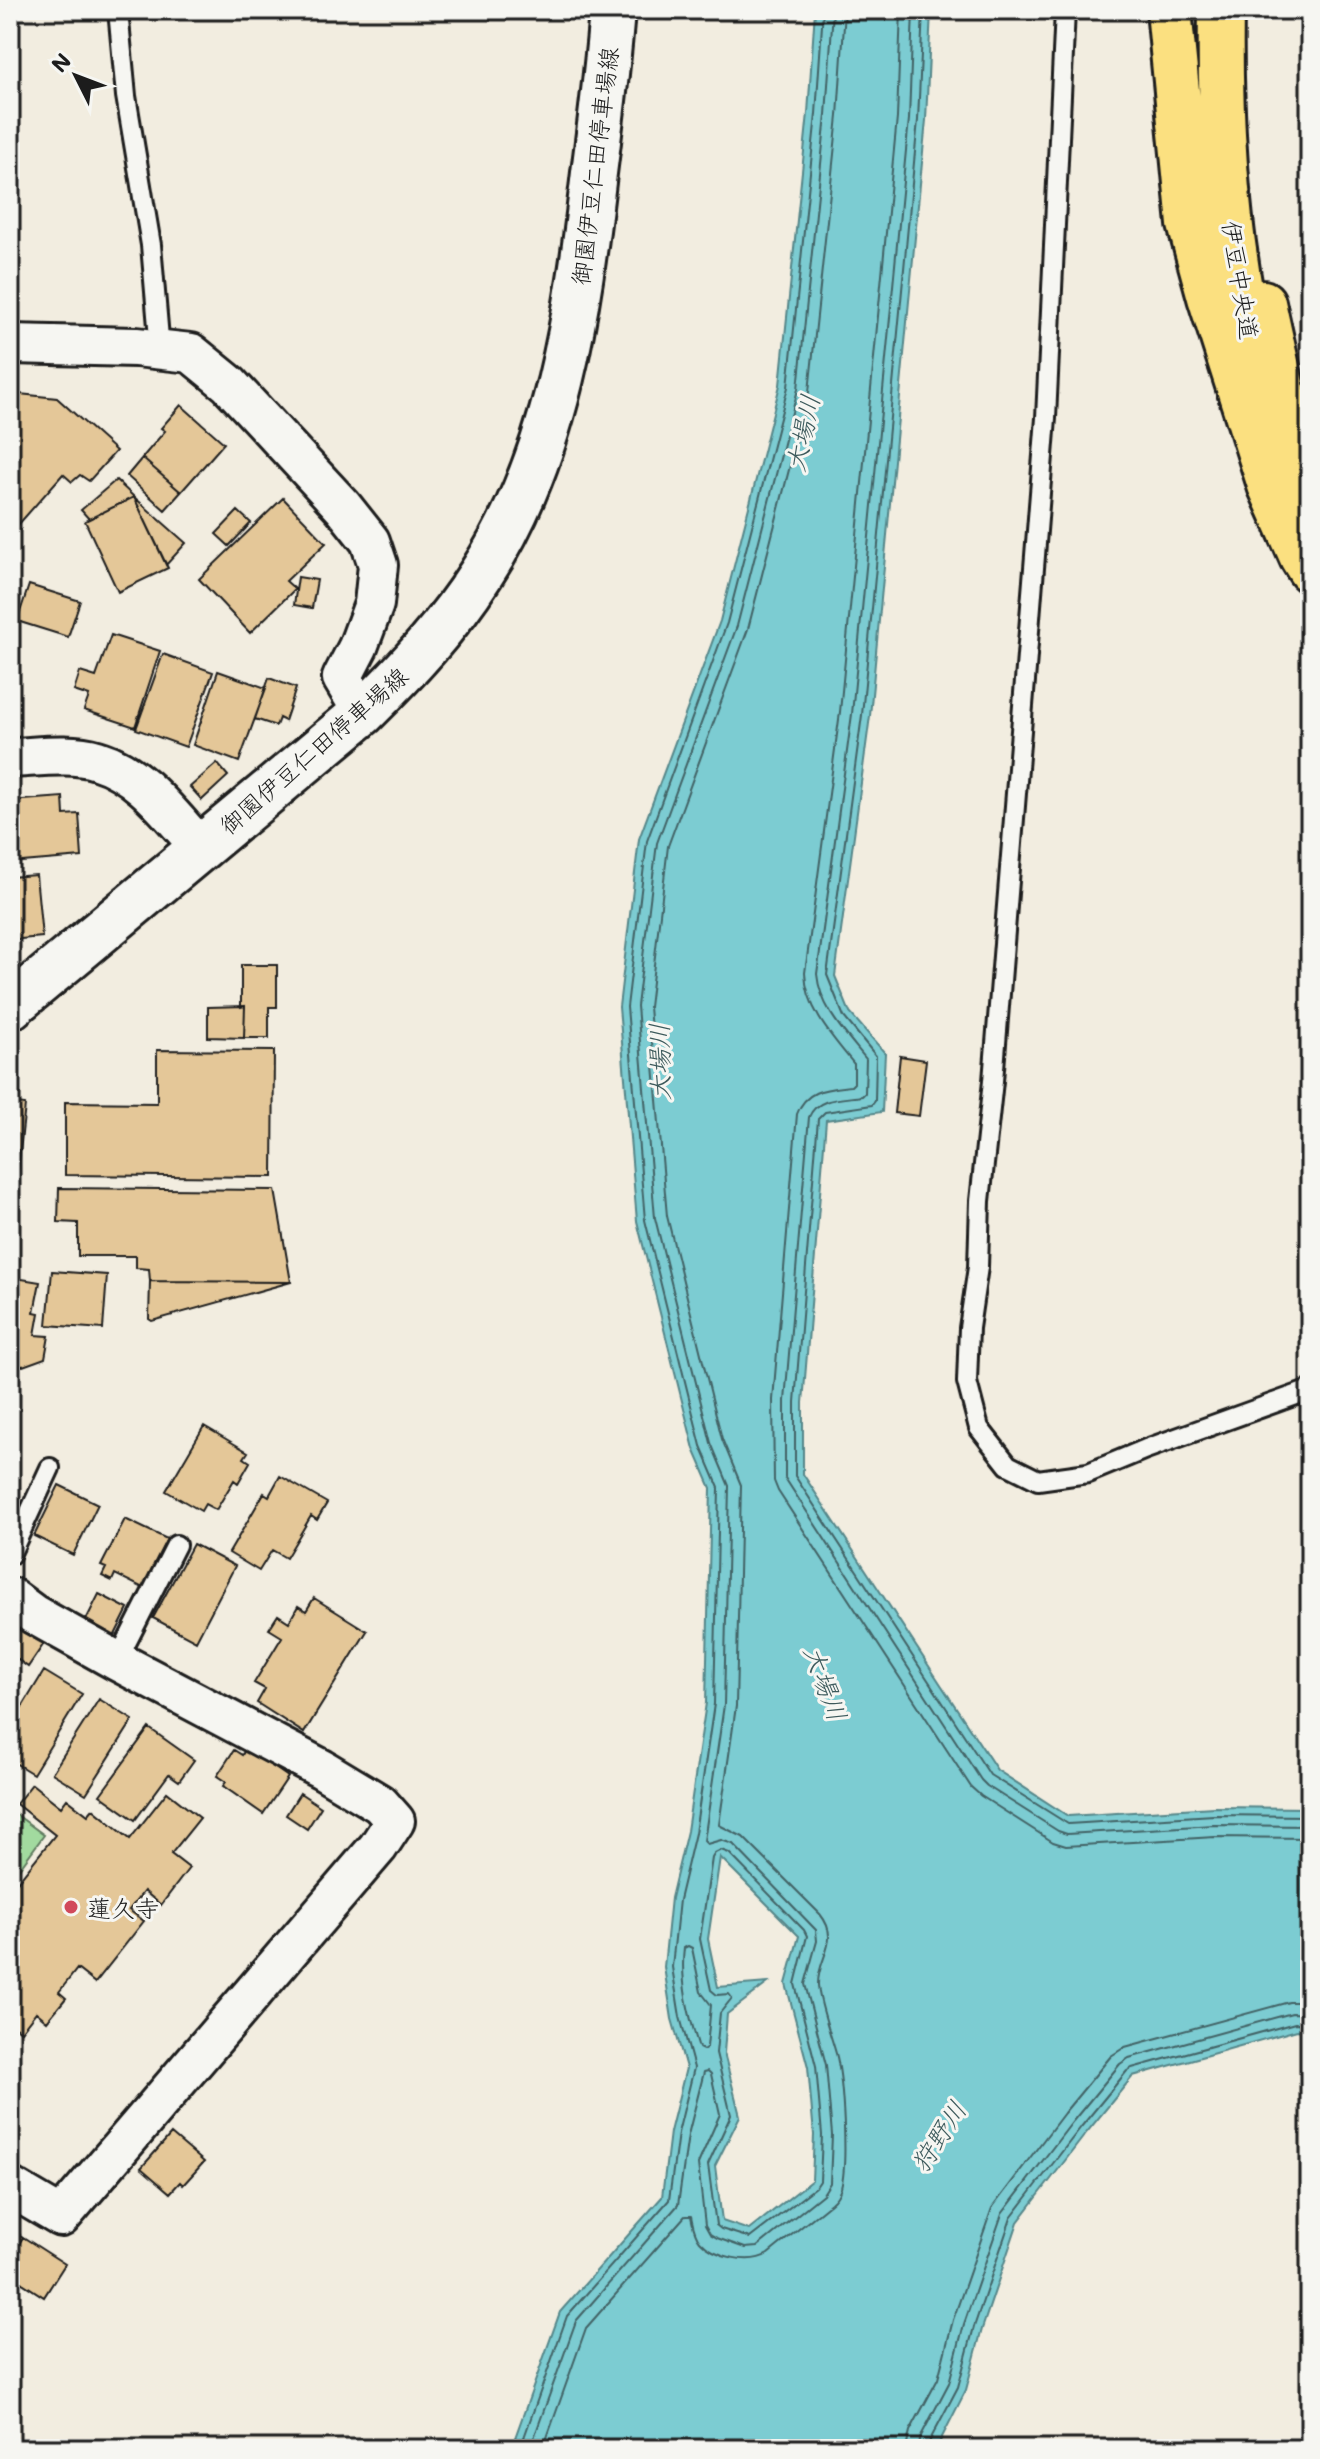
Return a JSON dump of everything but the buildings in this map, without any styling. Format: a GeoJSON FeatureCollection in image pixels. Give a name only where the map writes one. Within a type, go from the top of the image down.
{"type":"FeatureCollection","features":[{"type":"Feature","properties":{"kind":"highway"},"geometry":{"type":"LineString","coordinates":[[1169,10],[1190,224],[1223,341],[1270,485],[1310,570]]}},
{"type":"Feature","properties":{"kind":"highway","name":"伊豆中央道"},"geometry":{"type":"LineString","coordinates":[[1221,10],[1225,178],[1240,294],[1263,399],[1310,542]]}},
{"type":"Feature","properties":{"kind":"highway","name":"伊豆中央道"},"geometry":{"type":"LineString","coordinates":[[1242,10],[1240,85],[1252,242],[1287,413],[1310,478]]}},
{"type":"Feature","properties":{"kind":"main road","name":"御園伊豆仁田停車場線"},"geometry":{"type":"LineString","coordinates":[[12,1002],[363,713],[403,674],[444,626],[482,573],[517,509],[545,435],[570,341],[584,264],[612,10]]}},
{"type":"Feature","properties":{"kind":"street"},"geometry":{"type":"LineString","coordinates":[[10,344],[136,347],[191,353],[229,384],[343,507],[370,541],[378,565],[374,604],[342,678],[363,713]]}},
{"type":"Feature","properties":{"kind":"street"},"geometry":{"type":"LineString","coordinates":[[10,758],[67,756],[95,759],[122,770],[146,790],[201,848]]}},
{"type":"Feature","properties":{"kind":"street"},"geometry":{"type":"LineString","coordinates":[[10,1597],[33,1614],[117,1661],[322,1769],[380,1804],[395,1821],[378,1847],[61,2217],[10,2187]]}},
{"type":"Feature","properties":{"kind":"lane"},"geometry":{"type":"LineString","coordinates":[[118,10],[126,96],[151,245],[160,350]]}},
{"type":"Feature","properties":{"kind":"lane"},"geometry":{"type":"LineString","coordinates":[[1065,10],[1046,418],[993,1081],[980,1201],[978,1267],[969,1328],[967,1382],[979,1428],[1008,1465],[1038,1480],[1088,1473],[1310,1390]]}},
{"type":"Feature","properties":{"kind":"lane"},"geometry":{"type":"LineString","coordinates":[[10,1555],[50,1468]]}},
{"type":"Feature","properties":{"kind":"lane"},"geometry":{"type":"LineString","coordinates":[[117,1661],[176,1545]]}},
{"type":"Feature","properties":{"kind":"green space"},"geometry":{"type":"Polygon","coordinates":[[[10,1810],[44,1835],[10,1881],[10,1810]]]}},
{"type":"Feature","properties":{"kind":"water"},"geometry":{"type":"Polygon","coordinates":[[[815,10],[931,10],[926,120],[870,716],[835,976],[850,1013],[885,1053],[882,1112],[826,1120],[803,1403],[803,1474],[997,1770],[1068,1816],[1214,1807],[1310,1808],[1310,2033],[1297,2030],[1133,2076],[1018,2222],[982,2329],[966,2390],[936,2449],[511,2449],[560,2312],[662,2197],[670,2132],[686,2068],[672,2019],[664,1967],[671,1898],[687,1831],[706,1703],[711,1488],[694,1449],[637,1221],[619,1007],[639,839],[720,621],[780,385],[808,113],[815,10]],[[720,1857],[708,1939],[718,1987],[768,1983],[727,2014],[724,2053],[740,2116],[715,2166],[722,2221],[749,2230],[812,2180],[814,2135],[808,2067],[786,1984],[799,1936],[720,1857]]]}},
{"type":"Feature","properties":{"kind":"place","name":"蓮久寺"},"geometry":{"type":"Point","coordinates":[71,1907]}},
{"type":"Feature","properties":{"kind":"water label","name":"大場川"},"geometry":{"type":"Point","coordinates":[802,433]}},
{"type":"Feature","properties":{"kind":"water label","name":"大場川"},"geometry":{"type":"Point","coordinates":[659,1062]}},
{"type":"Feature","properties":{"kind":"water label","name":"大場川"},"geometry":{"type":"Point","coordinates":[826,1683]}},
{"type":"Feature","properties":{"kind":"water label","name":"狩野川"},"geometry":{"type":"Point","coordinates":[938,2136]}}]}
